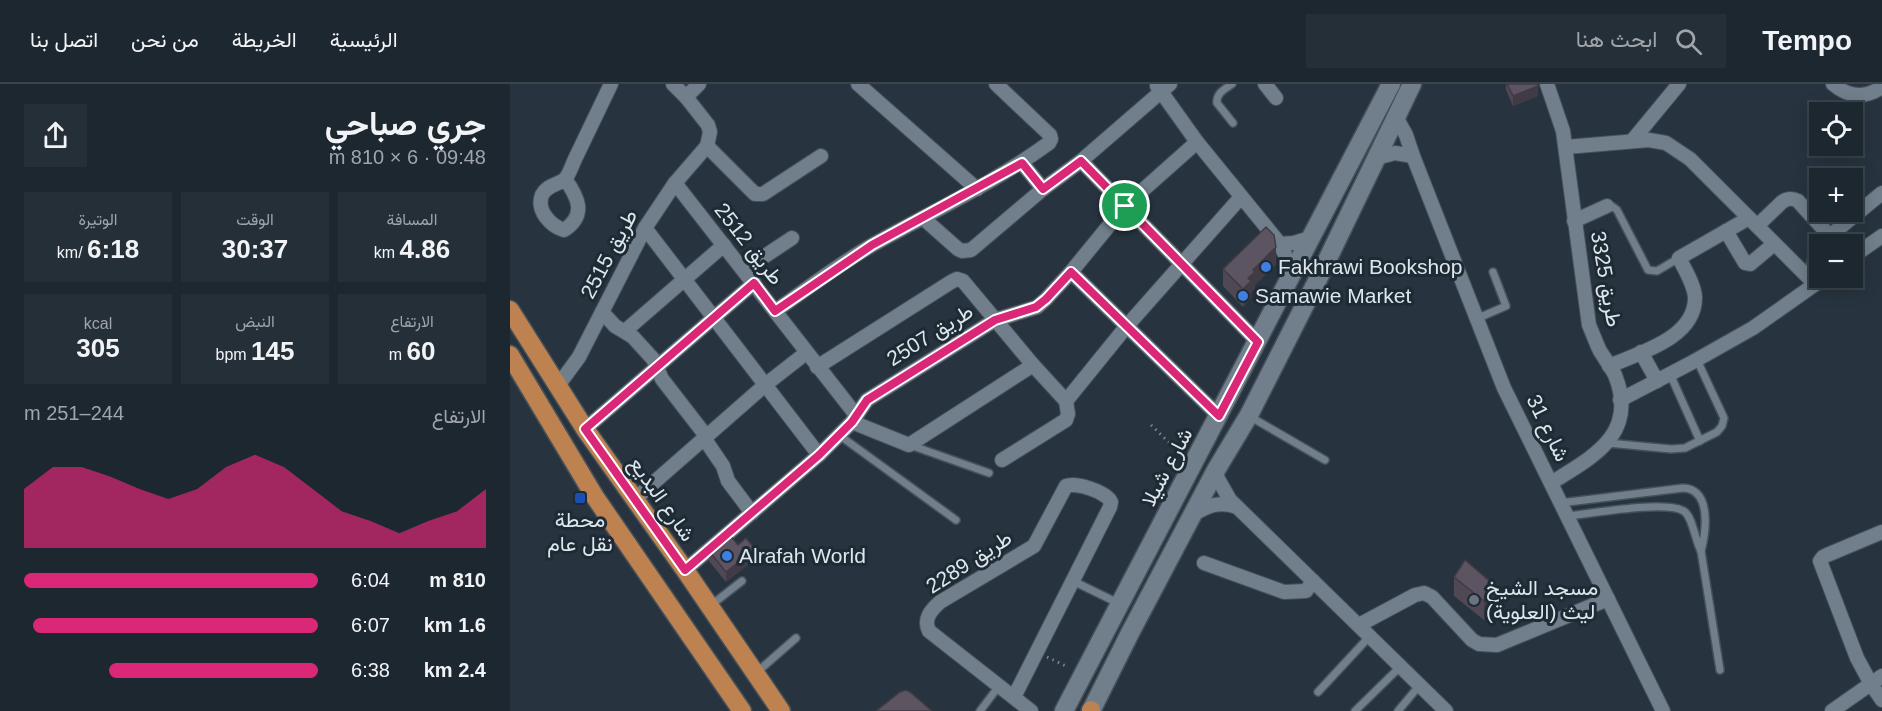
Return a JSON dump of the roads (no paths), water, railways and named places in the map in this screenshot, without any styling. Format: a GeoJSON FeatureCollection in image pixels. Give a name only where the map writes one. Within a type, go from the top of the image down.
{"type":"FeatureCollection","features":[{"type":"Feature","properties":{"kind":"main road","name":"شارع شيلا"},"geometry":{"type":"LineString","coordinates":[[1064,711],[1391,84]]}},
{"type":"Feature","properties":{"kind":"main road"},"geometry":{"type":"LineString","coordinates":[[1091,711],[1216,470],[1249,415],[1319,277],[1412,84]]}},
{"type":"Feature","properties":{"kind":"main road","name":"شارع البديع"},"geometry":{"type":"LineString","coordinates":[[510,310],[585,429],[781,711]]}},
{"type":"Feature","properties":{"kind":"main road"},"geometry":{"type":"LineString","coordinates":[[510,356],[595,496],[742,711]]}},
{"type":"Feature","properties":{"kind":"street"},"geometry":{"type":"LineString","coordinates":[[565,179],[611,84]]}},
{"type":"Feature","properties":{"kind":"street"},"geometry":{"type":"LineString","coordinates":[[673,84],[708,124],[710,132],[707,146],[755,194],[763,194],[821,156]]}},
{"type":"Feature","properties":{"kind":"street"},"geometry":{"type":"LineString","coordinates":[[686,97],[699,84]]}},
{"type":"Feature","properties":{"kind":"street"},"geometry":{"type":"LineString","coordinates":[[858,84],[977,189]]}},
{"type":"Feature","properties":{"kind":"street"},"geometry":{"type":"LineString","coordinates":[[775,311],[872,245],[977,189],[1022,163],[1049,143],[1052,139],[1050,135],[996,84]]}},
{"type":"Feature","properties":{"kind":"street"},"geometry":{"type":"LineString","coordinates":[[1264,84],[1276,98]]}},
{"type":"Feature","properties":{"kind":"street","name":"طريق 3325"},"geometry":{"type":"LineString","coordinates":[[1547,84],[1559,116],[1566,147],[1589,325],[1600,352],[1614,375],[1620,400],[1616,429],[1608,443],[1596,455],[1551,483]]}},
{"type":"Feature","properties":{"kind":"street"},"geometry":{"type":"LineString","coordinates":[[1632,141],[1679,84]]}},
{"type":"Feature","properties":{"kind":"street"},"geometry":{"type":"LineString","coordinates":[[1833,84],[1840,90],[1857,96],[1874,93],[1882,87]]}},
{"type":"Feature","properties":{"kind":"street"},"geometry":{"type":"LineString","coordinates":[[923,218],[958,249],[966,251],[974,248],[1043,189],[1081,161],[1162,86],[1197,142],[1280,244],[1288,261],[1289,280]]}},
{"type":"Feature","properties":{"kind":"street","name":"شارع 31"},"geometry":{"type":"LineString","coordinates":[[1396,117],[1406,135],[1504,388],[1663,711]]}},
{"type":"Feature","properties":{"kind":"street"},"geometry":{"type":"LineString","coordinates":[[1566,147],[1649,140],[1666,143],[1680,151],[1774,244],[1809,272]]}},
{"type":"Feature","properties":{"kind":"street","name":"طريق 2507"},"geometry":{"type":"LineString","coordinates":[[685,570],[819,455],[854,418],[867,400],[995,320],[1036,307],[1046,299],[1125,206],[1197,142]]}},
{"type":"Feature","properties":{"kind":"street","name":"طريق 2515"},"geometry":{"type":"LineString","coordinates":[[557,387],[579,357],[645,228],[675,183],[707,146]]}},
{"type":"Feature","properties":{"kind":"street"},"geometry":{"type":"LineString","coordinates":[[1376,158],[1395,153],[1413,156]]}},
{"type":"Feature","properties":{"kind":"street"},"geometry":{"type":"LineString","coordinates":[[1081,161],[1258,342]]}},
{"type":"Feature","properties":{"kind":"street"},"geometry":{"type":"LineString","coordinates":[[1022,163],[1043,189]]}},
{"type":"Feature","properties":{"kind":"street","name":"طريق 2512"},"geometry":{"type":"LineString","coordinates":[[675,183],[754,283],[854,418]]}},
{"type":"Feature","properties":{"kind":"street"},"geometry":{"type":"LineString","coordinates":[[1832,234],[1882,193]]}},
{"type":"Feature","properties":{"kind":"street"},"geometry":{"type":"LineString","coordinates":[[1066,401],[1126,327],[1241,197]]}},
{"type":"Feature","properties":{"kind":"street"},"geometry":{"type":"LineString","coordinates":[[1609,366],[1660,344],[1678,333],[1690,316],[1695,296],[1679,258],[1726,231],[1753,222],[1787,199],[1798,201],[1819,234]]}},
{"type":"Feature","properties":{"kind":"street"},"geometry":{"type":"LineString","coordinates":[[1574,221],[1607,206]]}},
{"type":"Feature","properties":{"kind":"street"},"geometry":{"type":"LineString","coordinates":[[645,228],[819,455]]}},
{"type":"Feature","properties":{"kind":"street"},"geometry":{"type":"LineString","coordinates":[[1726,231],[1745,263],[1750,264],[1774,244]]}},
{"type":"Feature","properties":{"kind":"street"},"geometry":{"type":"LineString","coordinates":[[1863,249],[1882,236]]}},
{"type":"Feature","properties":{"kind":"street"},"geometry":{"type":"LineString","coordinates":[[744,270],[792,238]]}},
{"type":"Feature","properties":{"kind":"street"},"geometry":{"type":"LineString","coordinates":[[1280,244],[1310,238]]}},
{"type":"Feature","properties":{"kind":"street"},"geometry":{"type":"LineString","coordinates":[[625,331],[723,245]]}},
{"type":"Feature","properties":{"kind":"street"},"geometry":{"type":"LineString","coordinates":[[1071,272],[1219,416]]}},
{"type":"Feature","properties":{"kind":"street"},"geometry":{"type":"LineString","coordinates":[[817,367],[951,282],[957,279],[963,280],[1066,401],[1068,414],[1066,420],[1002,460]]}},
{"type":"Feature","properties":{"kind":"street"},"geometry":{"type":"LineString","coordinates":[[585,429],[754,283]]}},
{"type":"Feature","properties":{"kind":"street"},"geometry":{"type":"LineString","coordinates":[[1620,400],[1753,328],[1810,288]]}},
{"type":"Feature","properties":{"kind":"street"},"geometry":{"type":"LineString","coordinates":[[602,312],[646,352],[662,379],[706,437],[711,450],[723,466],[728,481],[752,513]]}},
{"type":"Feature","properties":{"kind":"street"},"geometry":{"type":"LineString","coordinates":[[1641,352],[1657,381]]}},
{"type":"Feature","properties":{"kind":"street"},"geometry":{"type":"LineString","coordinates":[[634,499],[765,385],[806,354]]}},
{"type":"Feature","properties":{"kind":"street"},"geometry":{"type":"LineString","coordinates":[[854,418],[909,445],[1033,365]]}},
{"type":"Feature","properties":{"kind":"street"},"geometry":{"type":"LineString","coordinates":[[510,379],[528,384]]}},
{"type":"Feature","properties":{"kind":"street"},"geometry":{"type":"LineString","coordinates":[[1216,470],[1223,490],[1237,507],[1446,711]]}},
{"type":"Feature","properties":{"kind":"street","name":"طريق 2289"},"geometry":{"type":"LineString","coordinates":[[1014,697],[1112,502],[1106,495],[1074,483],[1063,488],[1034,546],[940,602],[930,613],[927,621],[929,631],[1031,711]]}},
{"type":"Feature","properties":{"kind":"street"},"geometry":{"type":"LineString","coordinates":[[1194,514],[1216,504],[1237,507]]}},
{"type":"Feature","properties":{"kind":"street"},"geometry":{"type":"LineString","coordinates":[[1882,532],[1827,555],[1820,561],[1857,658],[1876,680],[1882,700]]}},
{"type":"Feature","properties":{"kind":"street"},"geometry":{"type":"LineString","coordinates":[[1204,563],[1284,592],[1306,591],[1313,581]]}},
{"type":"Feature","properties":{"kind":"street"},"geometry":{"type":"LineString","coordinates":[[1359,625],[1415,595],[1424,593],[1432,597],[1472,640],[1479,644],[1497,645],[1608,599]]}},
{"type":"Feature","properties":{"kind":"street"},"geometry":{"type":"LineString","coordinates":[[1832,711],[1876,680]]}},
{"type":"Feature","properties":{"kind":"lane"},"geometry":{"type":"LineString","coordinates":[[1233,84],[1221,92],[1217,99],[1217,103],[1233,123]]}},
{"type":"Feature","properties":{"kind":"lane"},"geometry":{"type":"LineString","coordinates":[[1607,206],[1617,210],[1648,270],[1657,271],[1679,258]]}},
{"type":"Feature","properties":{"kind":"lane"},"geometry":{"type":"LineString","coordinates":[[1476,319],[1506,306],[1493,272]]}},
{"type":"Feature","properties":{"kind":"lane"},"geometry":{"type":"LineString","coordinates":[[1608,443],[1671,449],[1685,448],[1717,432],[1724,418],[1697,360]]}},
{"type":"Feature","properties":{"kind":"lane"},"geometry":{"type":"LineString","coordinates":[[1670,374],[1700,441]]}},
{"type":"Feature","properties":{"kind":"lane"},"geometry":{"type":"LineString","coordinates":[[1249,415],[1324,460]]}},
{"type":"Feature","properties":{"kind":"lane"},"geometry":{"type":"LineString","coordinates":[[839,435],[956,520]]}},
{"type":"Feature","properties":{"kind":"lane"},"geometry":{"type":"LineString","coordinates":[[909,445],[989,473]]}},
{"type":"Feature","properties":{"kind":"lane"},"geometry":{"type":"LineString","coordinates":[[1560,503],[1683,488],[1692,490],[1702,499],[1705,514],[1701,551]]}},
{"type":"Feature","properties":{"kind":"lane"},"geometry":{"type":"LineString","coordinates":[[1567,516],[1629,508],[1676,508],[1688,516],[1701,551],[1720,670]]}},
{"type":"Feature","properties":{"kind":"lane"},"geometry":{"type":"LineString","coordinates":[[710,606],[742,581]]}},
{"type":"Feature","properties":{"kind":"lane"},"geometry":{"type":"LineString","coordinates":[[1073,581],[1120,604]]}},
{"type":"Feature","properties":{"kind":"lane"},"geometry":{"type":"LineString","coordinates":[[1318,692],[1370,636]]}},
{"type":"Feature","properties":{"kind":"lane"},"geometry":{"type":"LineString","coordinates":[[756,673],[796,638]]}},
{"type":"Feature","properties":{"kind":"lane"},"geometry":{"type":"LineString","coordinates":[[1355,711],[1400,667]]}},
{"type":"Feature","properties":{"kind":"lane"},"geometry":{"type":"LineString","coordinates":[[980,711],[999,686]]}},
{"type":"Feature","properties":{"kind":"lane"},"geometry":{"type":"LineString","coordinates":[[1398,711],[1419,686]]}},
{"type":"Feature","properties":{"kind":"place","name":"Fakhrawi Bookshop"},"geometry":{"type":"Point","coordinates":[1266,267]}},
{"type":"Feature","properties":{"kind":"place","name":"Samawie Market"},"geometry":{"type":"Point","coordinates":[1243,296]}},
{"type":"Feature","properties":{"kind":"place","name":"محطة نقل عام"},"geometry":{"type":"Point","coordinates":[580,498]}},
{"type":"Feature","properties":{"kind":"place","name":"Alrafah World"},"geometry":{"type":"Point","coordinates":[727,556]}},
{"type":"Feature","properties":{"kind":"place","name":"مسجد الشيخ ليث (العلوية)"},"geometry":{"type":"Point","coordinates":[1474,600]}}]}
